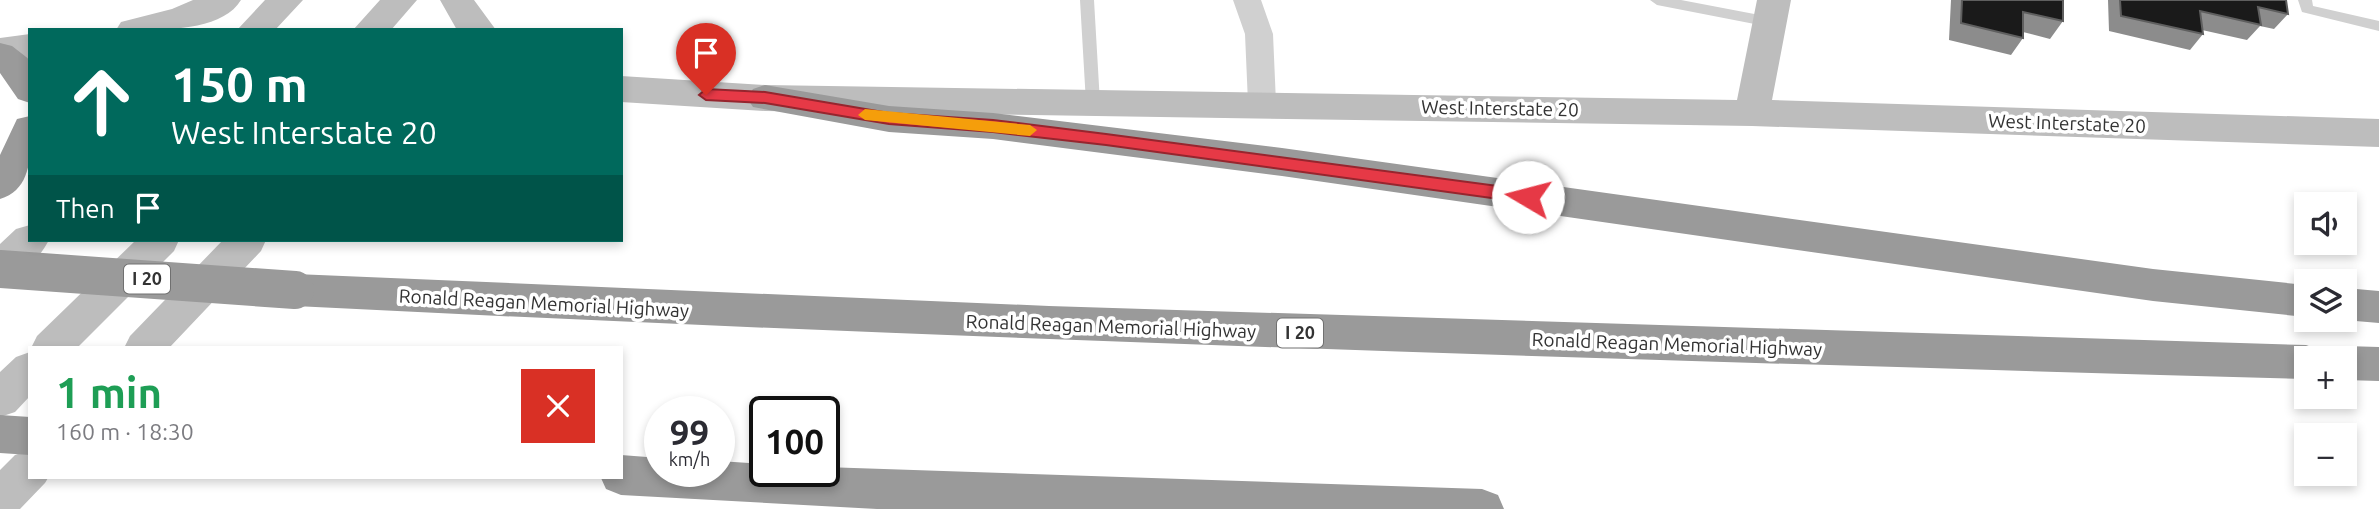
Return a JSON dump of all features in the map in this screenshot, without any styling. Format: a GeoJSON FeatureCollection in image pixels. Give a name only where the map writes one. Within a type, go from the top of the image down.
{"type":"FeatureCollection","features":[{"type":"Feature","properties":{"kind":"highway"},"geometry":{"type":"LineString","coordinates":[[0,52],[28,52]]}},
{"type":"Feature","properties":{"kind":"highway"},"geometry":{"type":"LineString","coordinates":[[0,52],[17,68],[28,87]]}},
{"type":"Feature","properties":{"kind":"highway"},"geometry":{"type":"LineString","coordinates":[[765,97],[889,119],[993,126],[1282,162],[2153,285],[2294,300]]}},
{"type":"Feature","properties":{"kind":"highway"},"geometry":{"type":"LineString","coordinates":[[0,185],[25,147],[28,136]]}},
{"type":"Feature","properties":{"kind":"highway","name":"Ronald Reagan Memorial Highway"},"geometry":{"type":"LineString","coordinates":[[0,268],[295,290],[753,314],[2294,362]]}},
{"type":"Feature","properties":{"kind":"highway"},"geometry":{"type":"LineString","coordinates":[[2357,305],[2379,307]]}},
{"type":"Feature","properties":{"kind":"highway"},"geometry":{"type":"LineString","coordinates":[[2357,364],[2379,365]]}},
{"type":"Feature","properties":{"kind":"highway"},"geometry":{"type":"LineString","coordinates":[[0,434],[28,436]]}},
{"type":"Feature","properties":{"kind":"highway"},"geometry":{"type":"LineString","coordinates":[[623,475],[841,488],[1482,509]]}},
{"type":"Feature","properties":{"kind":"main road"},"geometry":{"type":"LineString","coordinates":[[142,28],[180,19],[224,0]]}},
{"type":"Feature","properties":{"kind":"main road"},"geometry":{"type":"LineString","coordinates":[[256,28],[286,0]]}},
{"type":"Feature","properties":{"kind":"main road"},"geometry":{"type":"LineString","coordinates":[[372,28],[400,0]]}},
{"type":"Feature","properties":{"kind":"main road"},"geometry":{"type":"LineString","coordinates":[[457,0],[476,28]]}},
{"type":"Feature","properties":{"kind":"main road"},"geometry":{"type":"LineString","coordinates":[[1752,113],[1772,11]]}},
{"type":"Feature","properties":{"kind":"main road"},"geometry":{"type":"LineString","coordinates":[[0,52],[28,46]]}},
{"type":"Feature","properties":{"kind":"main road"},"geometry":{"type":"LineString","coordinates":[[623,83],[658,92]]}},
{"type":"Feature","properties":{"kind":"main road","name":"West Interstate 20"},"geometry":{"type":"LineString","coordinates":[[623,89],[765,97],[1752,113],[2379,133]]}},
{"type":"Feature","properties":{"kind":"main road"},"geometry":{"type":"LineString","coordinates":[[623,96],[658,92]]}},
{"type":"Feature","properties":{"kind":"main road"},"geometry":{"type":"LineString","coordinates":[[0,268],[28,242]]}},
{"type":"Feature","properties":{"kind":"main road"},"geometry":{"type":"LineString","coordinates":[[53,346],[158,242]]}},
{"type":"Feature","properties":{"kind":"main road"},"geometry":{"type":"LineString","coordinates":[[146,346],[245,242]]}},
{"type":"Feature","properties":{"kind":"main road"},"geometry":{"type":"LineString","coordinates":[[0,399],[28,371]]}},
{"type":"Feature","properties":{"kind":"main road"},"geometry":{"type":"LineString","coordinates":[[0,500],[28,471]]}},
{"type":"Feature","properties":{"kind":"street"},"geometry":{"type":"LineString","coordinates":[[1249,0],[1259,34],[1262,103]]}},
{"type":"Feature","properties":{"kind":"lane"},"geometry":{"type":"LineString","coordinates":[[1087,0],[1093,103]]}},
{"type":"Feature","properties":{"kind":"lane"},"geometry":{"type":"LineString","coordinates":[[1657,0],[1772,11]]}},
{"type":"Feature","properties":{"kind":"lane"},"geometry":{"type":"LineString","coordinates":[[2305,0],[2307,9],[2379,26]]}},
{"type":"Feature","properties":{"kind":"building"},"geometry":{"type":"Polygon","coordinates":[[[1962,0],[2063,0],[2063,21],[2023,12],[2023,38],[1961,23],[1962,0]]]}},
{"type":"Feature","properties":{"kind":"building"},"geometry":{"type":"Polygon","coordinates":[[[2120,0],[2286,0],[2288,14],[2258,7],[2261,25],[2200,11],[2203,34],[2121,16],[2120,0]]]}},
{"type":"Feature","properties":{"kind":"slow traffic"},"geometry":{"type":"LineString","coordinates":[[865,115],[1030,130]]}},
{"type":"Feature","properties":{"kind":"route"},"geometry":{"type":"LineString","coordinates":[[706,95],[765,97],[889,119],[993,126],[1106,139],[1528,197]]}}]}
